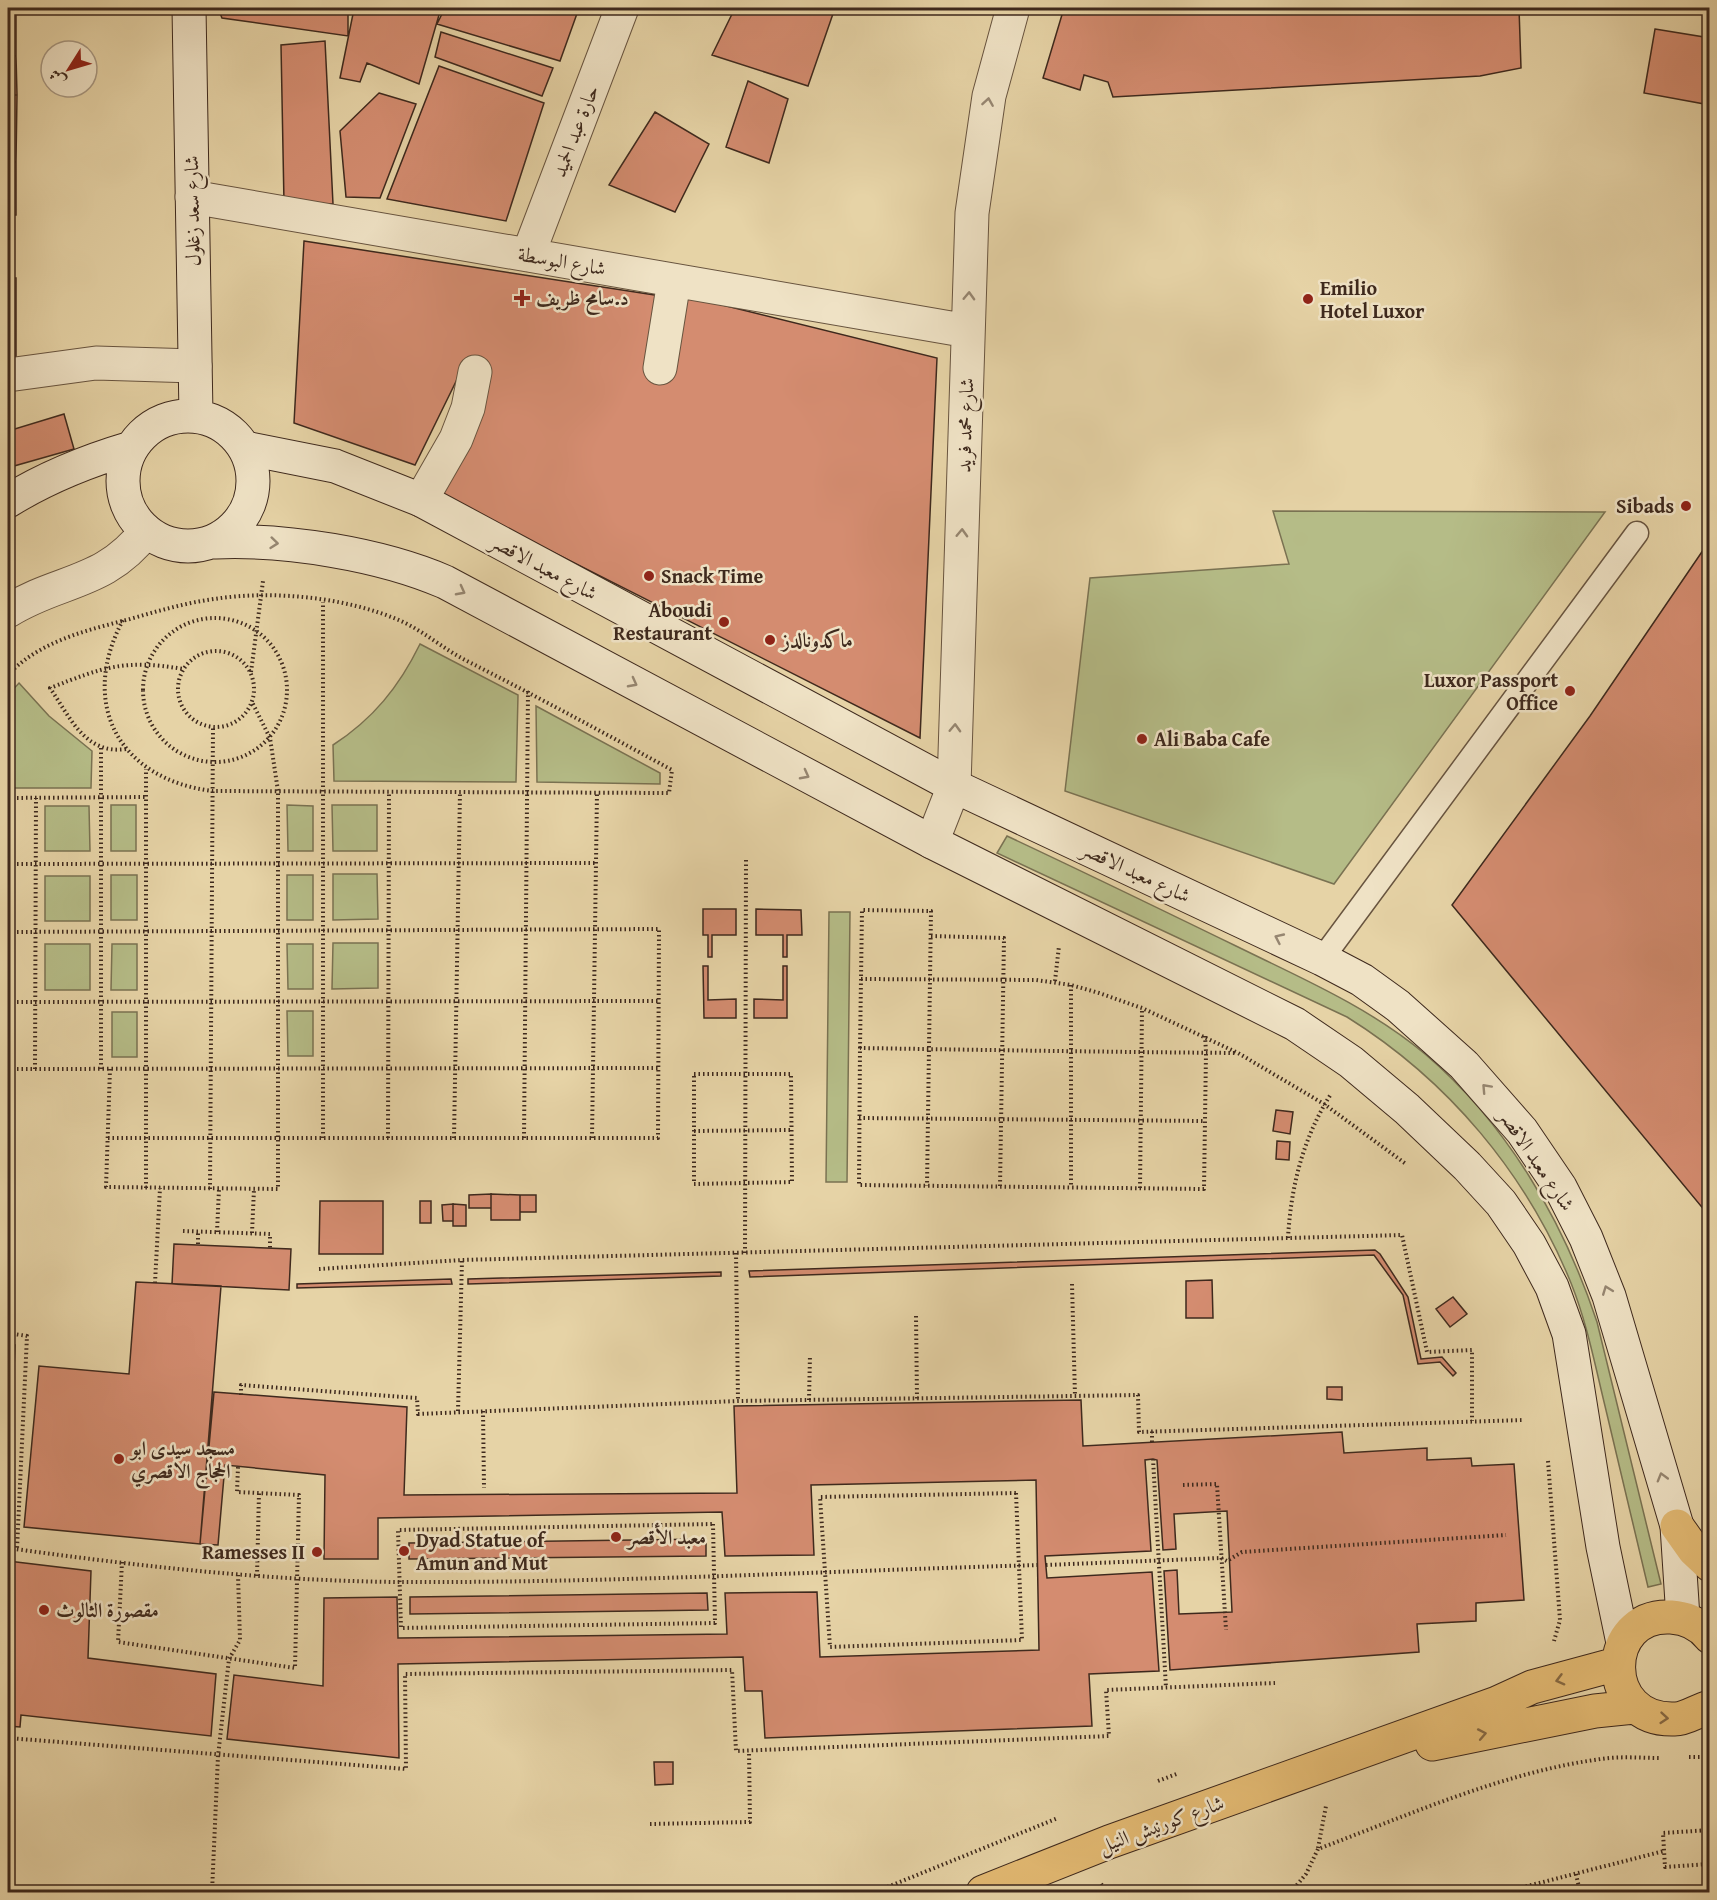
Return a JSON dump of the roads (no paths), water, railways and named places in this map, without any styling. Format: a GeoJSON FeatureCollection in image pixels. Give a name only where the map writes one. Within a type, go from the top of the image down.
{"type":"FeatureCollection","features":[{"type":"Feature","properties":{"kind":"main road","name":"شارع سعد زغلول"},"geometry":{"type":"LineString","coordinates":[[189,8],[196,415]]}},
{"type":"Feature","properties":{"kind":"main road","name":"حارة عبد الحميد"},"geometry":{"type":"LineString","coordinates":[[528,255],[622,8]]}},
{"type":"Feature","properties":{"kind":"main road","name":"شارع محمد فريد"},"geometry":{"type":"LineString","coordinates":[[932,842],[954,786],[972,213],[989,96],[1012,8]]}},
{"type":"Feature","properties":{"kind":"main road","name":"شارع البوسطة"},"geometry":{"type":"LineString","coordinates":[[192,197],[968,331]]}},
{"type":"Feature","properties":{"kind":"main road"},"geometry":{"type":"LineString","coordinates":[[660,368],[674,281]]}},
{"type":"Feature","properties":{"kind":"main road"},"geometry":{"type":"LineString","coordinates":[[8,375],[96,363],[195,366]]}},
{"type":"Feature","properties":{"kind":"main road"},"geometry":{"type":"LineString","coordinates":[[421,500],[456,439],[468,408],[475,372]]}},
{"type":"Feature","properties":{"kind":"main road"},"geometry":{"type":"LineString","coordinates":[[215,542],[237,525],[252,502],[254,474],[245,448],[224,426],[196,415],[170,417],[148,429],[131,448],[124,470],[124,493],[131,514],[146,531],[167,544],[191,547],[215,542],[268,542],[392,563],[445,582],[932,842],[1295,1024],[1352,1062],[1415,1117],[1487,1188],[1529,1244],[1552,1287],[1569,1334],[1620,1654],[1621,1688],[1634,1707]]}},
{"type":"Feature","properties":{"kind":"main road"},"geometry":{"type":"LineString","coordinates":[[8,501],[60,473],[131,448]]}},
{"type":"Feature","properties":{"kind":"main road","name":"شارع معبد الاقصر"},"geometry":{"type":"LineString","coordinates":[[245,448],[335,466],[379,481],[421,500],[954,786],[1322,958],[1362,980],[1398,1006],[1464,1065],[1522,1131],[1560,1187],[1586,1238],[1609,1296],[1677,1526],[1701,1628]]}},
{"type":"Feature","properties":{"kind":"main road"},"geometry":{"type":"LineString","coordinates":[[8,611],[106,569],[135,546],[146,531]]}},
{"type":"Feature","properties":{"kind":"main road"},"geometry":{"type":"LineString","coordinates":[[1677,1526],[1694,1550],[1710,1565]]}},
{"type":"Feature","properties":{"kind":"main road","name":"شارع كورنيش النيل"},"geometry":{"type":"LineString","coordinates":[[983,1893],[1109,1842],[1497,1703],[1532,1687],[1620,1654],[1639,1625],[1660,1616],[1701,1628]]}},
{"type":"Feature","properties":{"kind":"main road","name":"شارع كورنيش النيل"},"geometry":{"type":"LineString","coordinates":[[1342,1759],[1595,1711],[1634,1707],[1655,1718],[1678,1719],[1706,1705]]}},
{"type":"Feature","properties":{"kind":"lane"},"geometry":{"type":"LineString","coordinates":[[1322,958],[1637,533]]}},
{"type":"Feature","properties":{"kind":"place","name":"د.سامح ظريف"},"geometry":{"type":"Point","coordinates":[522,298]}},
{"type":"Feature","properties":{"kind":"place","name":"Emilio Hotel Luxor"},"geometry":{"type":"Point","coordinates":[1308,299]}},
{"type":"Feature","properties":{"kind":"place","name":"Sibads"},"geometry":{"type":"Point","coordinates":[1686,506]}},
{"type":"Feature","properties":{"kind":"place","name":"Snack Time"},"geometry":{"type":"Point","coordinates":[649,576]}},
{"type":"Feature","properties":{"kind":"place","name":"Aboudi Restaurant"},"geometry":{"type":"Point","coordinates":[724,622]}},
{"type":"Feature","properties":{"kind":"place","name":"ماكدونالدز"},"geometry":{"type":"Point","coordinates":[770,640]}},
{"type":"Feature","properties":{"kind":"place","name":"Luxor Passport Office"},"geometry":{"type":"Point","coordinates":[1570,691]}},
{"type":"Feature","properties":{"kind":"place","name":"Ali Baba Cafe"},"geometry":{"type":"Point","coordinates":[1142,739]}},
{"type":"Feature","properties":{"kind":"place","name":"مسجد سيدى ابو الحجاج الاقصري"},"geometry":{"type":"Point","coordinates":[119,1459]}},
{"type":"Feature","properties":{"kind":"place","name":"معبد الأقصر"},"geometry":{"type":"Point","coordinates":[616,1537]}},
{"type":"Feature","properties":{"kind":"place","name":"Dyad Statue of Amun and Mut"},"geometry":{"type":"Point","coordinates":[404,1551]}},
{"type":"Feature","properties":{"kind":"place","name":"Ramesses II"},"geometry":{"type":"Point","coordinates":[317,1552]}},
{"type":"Feature","properties":{"kind":"place","name":"مقصورة الثالوث"},"geometry":{"type":"Point","coordinates":[44,1610]}}]}
